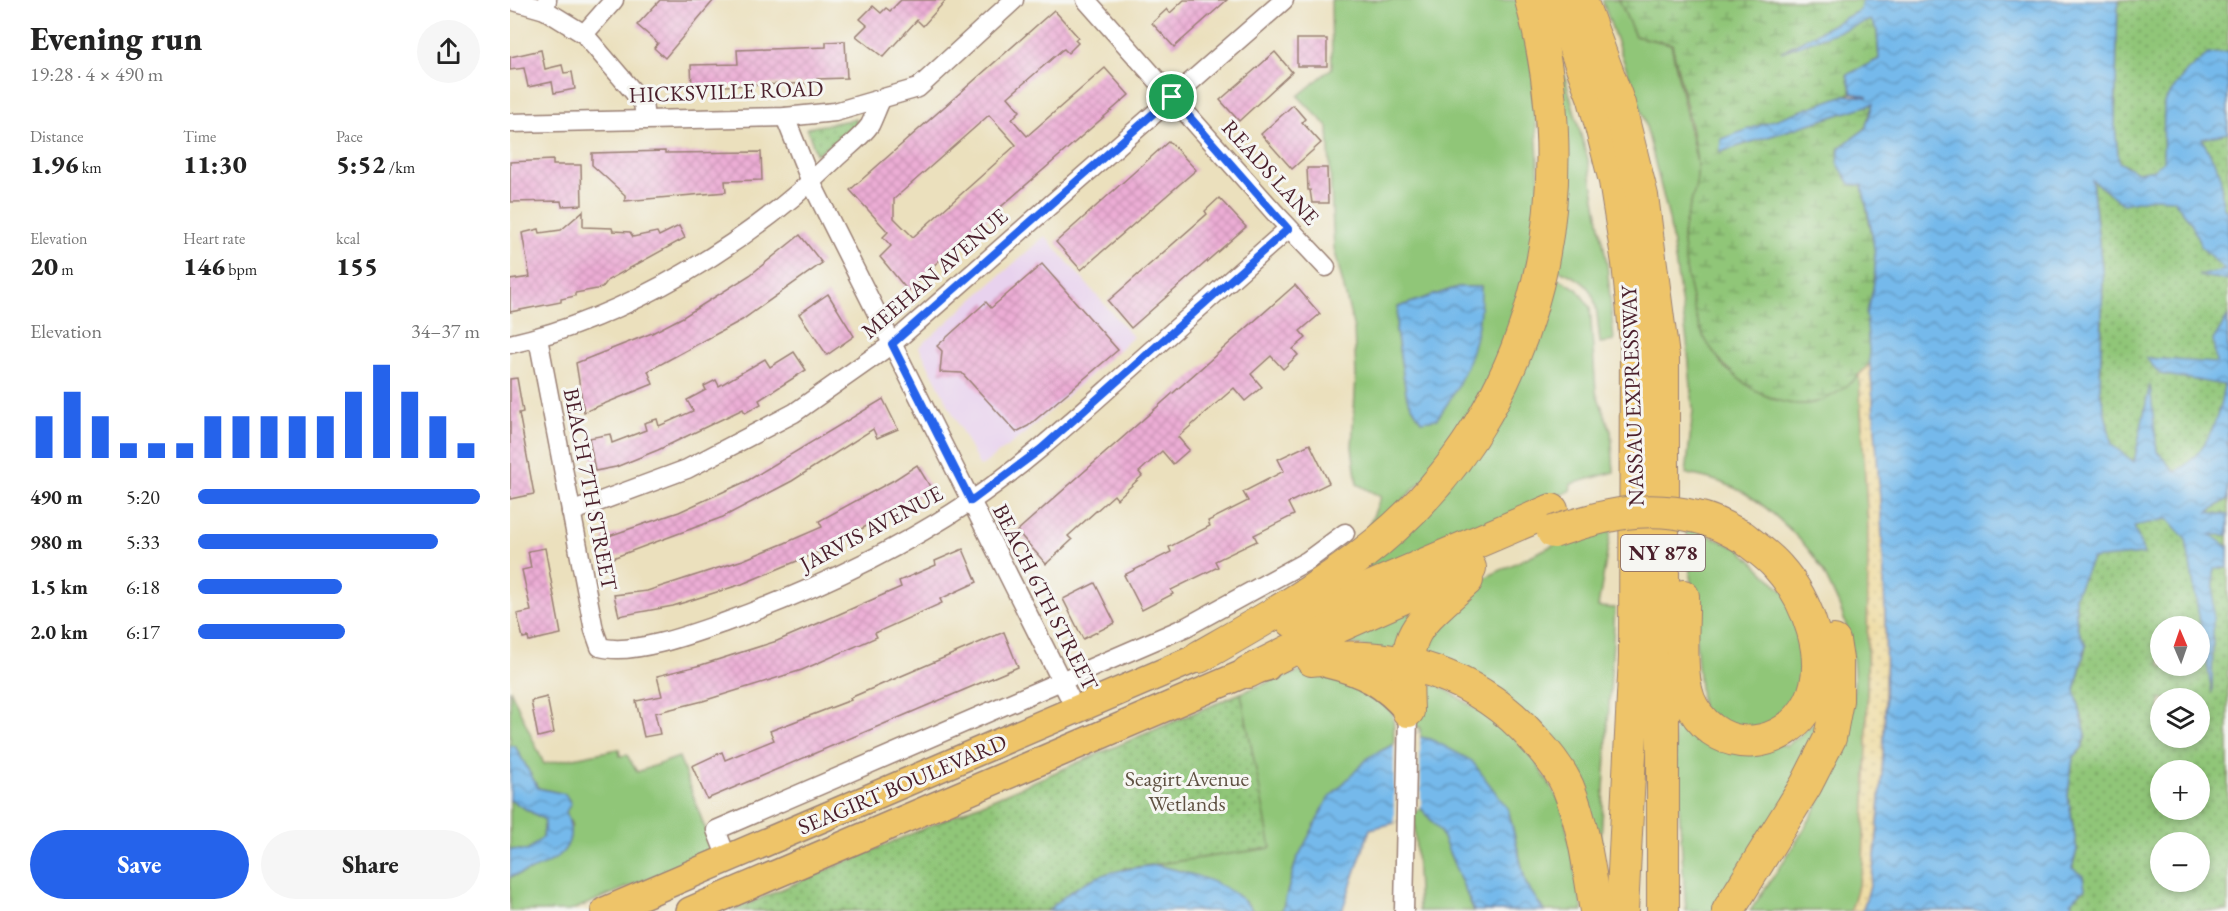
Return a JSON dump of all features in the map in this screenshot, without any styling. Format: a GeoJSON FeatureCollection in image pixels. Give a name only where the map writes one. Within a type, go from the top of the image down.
{"type":"FeatureCollection","features":[{"type":"Feature","properties":{"kind":"highway"},"geometry":{"type":"LineString","coordinates":[[1198,657],[1291,605],[1350,564],[1396,526],[1435,484],[1469,441],[1500,386],[1526,328],[1542,271],[1552,210],[1554,146],[1549,84],[1531,0]]}},
{"type":"Feature","properties":{"kind":"highway","name":"NASSAU EXPRESSWAY"},"geometry":{"type":"LineString","coordinates":[[1557,0],[1594,99],[1615,181],[1628,263],[1636,343],[1635,657],[1622,911]]}},
{"type":"Feature","properties":{"kind":"highway","name":"NASSAU EXPRESSWAY"},"geometry":{"type":"LineString","coordinates":[[1581,0],[1619,104],[1642,196],[1663,357],[1663,911]]}},
{"type":"Feature","properties":{"kind":"highway"},"geometry":{"type":"LineString","coordinates":[[1642,196],[1658,265],[1673,350],[1681,449],[1684,680],[1692,707],[1708,728],[1729,741],[1752,742],[1778,736],[1798,718],[1810,701],[1818,671],[1814,636],[1805,606],[1778,566],[1743,525]]}},
{"type":"Feature","properties":{"kind":"highway"},"geometry":{"type":"LineString","coordinates":[[1198,657],[1553,521],[1652,510],[1743,525],[1777,538],[1807,570],[1830,617],[1837,660],[1837,700],[1830,738],[1806,786],[1728,911]]}},
{"type":"Feature","properties":{"kind":"highway"},"geometry":{"type":"LineString","coordinates":[[1248,672],[1333,629],[1490,559],[1553,521]]}},
{"type":"Feature","properties":{"kind":"highway"},"geometry":{"type":"LineString","coordinates":[[1407,724],[1406,663],[1410,639],[1421,621],[1490,559]]}},
{"type":"Feature","properties":{"kind":"highway"},"geometry":{"type":"LineString","coordinates":[[1312,660],[1374,657],[1406,663],[1455,678],[1493,700],[1549,755],[1567,785],[1581,824],[1596,911]]}},
{"type":"Feature","properties":{"kind":"main road","name":"SEAGIRT BOULEVARD"},"geometry":{"type":"LineString","coordinates":[[606,911],[1198,657]]}},
{"type":"Feature","properties":{"kind":"main road","name":"SEAGIRT BOULEVARD"},"geometry":{"type":"LineString","coordinates":[[690,911],[1248,672],[1312,660]]}},
{"type":"Feature","properties":{"kind":"main road"},"geometry":{"type":"LineString","coordinates":[[1312,660],[1358,671],[1395,695],[1407,724]]}},
{"type":"Feature","properties":{"kind":"street"},"geometry":{"type":"LineString","coordinates":[[510,0],[546,5],[584,34],[643,103],[645,118]]}},
{"type":"Feature","properties":{"kind":"street"},"geometry":{"type":"LineString","coordinates":[[584,34],[614,0]]}},
{"type":"Feature","properties":{"kind":"street","name":"HICKSVILLE ROAD"},"geometry":{"type":"LineString","coordinates":[[510,123],[645,118],[785,117],[835,112],[918,88],[1014,0]]}},
{"type":"Feature","properties":{"kind":"street","name":"READS LANE"},"geometry":{"type":"LineString","coordinates":[[1086,0],[1288,229],[1326,267]]}},
{"type":"Feature","properties":{"kind":"street","name":"MEEHAN AVENUE"},"geometry":{"type":"LineString","coordinates":[[571,513],[687,469],[794,413],[892,344],[1284,0]]}},
{"type":"Feature","properties":{"kind":"street"},"geometry":{"type":"LineString","coordinates":[[510,344],[538,338],[579,324],[656,289],[747,232],[811,182],[869,126],[880,100]]}},
{"type":"Feature","properties":{"kind":"street","name":"BEACH 6TH STREET"},"geometry":{"type":"LineString","coordinates":[[785,117],[811,182],[1076,710]]}},
{"type":"Feature","properties":{"kind":"street","name":"JARVIS AVENUE"},"geometry":{"type":"LineString","coordinates":[[600,647],[612,651],[662,641],[747,614],[833,578],[971,501],[1041,449],[1288,229]]}},
{"type":"Feature","properties":{"kind":"street","name":"BEACH 7TH STREET"},"geometry":{"type":"LineString","coordinates":[[538,338],[594,630],[600,647]]}},
{"type":"Feature","properties":{"kind":"street"},"geometry":{"type":"LineString","coordinates":[[727,858],[716,830],[1228,606],[1307,561],[1346,533]]}},
{"type":"Feature","properties":{"kind":"street"},"geometry":{"type":"LineString","coordinates":[[1404,911],[1407,724]]}},
{"type":"Feature","properties":{"kind":"shaded area"},"geometry":{"type":"Polygon","coordinates":[[[1045,236],[1133,337],[1023,435],[980,467],[919,347],[1045,236]]]}},
{"type":"Feature","properties":{"kind":"green space"},"geometry":{"type":"Polygon","coordinates":[[[1331,0],[1519,0],[1532,48],[1541,218],[1504,353],[1443,460],[1363,540],[1381,497],[1357,484],[1352,447],[1356,376],[1354,329],[1334,248],[1328,127],[1298,96],[1332,68],[1331,0]],[[1458,287],[1398,307],[1396,331],[1407,398],[1421,421],[1481,287],[1458,287]]]}},
{"type":"Feature","properties":{"kind":"green space"},"geometry":{"type":"Polygon","coordinates":[[[1602,0],[1621,0],[1635,36],[1671,44],[1697,163],[1698,185],[1683,241],[1703,336],[1724,367],[1750,387],[1850,383],[1859,375],[1868,526],[1867,745],[1863,868],[1851,911],[1750,911],[1819,804],[1836,766],[1849,727],[1854,687],[1851,646],[1830,585],[1818,563],[1801,541],[1763,505],[1750,496],[1721,482],[1686,474],[1693,410],[1687,341],[1669,219],[1644,118],[1602,0]]]}},
{"type":"Feature","properties":{"kind":"green space"},"geometry":{"type":"Polygon","coordinates":[[[1619,0],[1862,0],[1861,10],[1786,49],[1871,20],[1877,31],[1879,59],[1847,75],[1852,93],[1721,139],[1721,152],[1873,103],[1865,129],[1839,148],[1862,185],[1877,260],[1873,297],[1867,313],[1870,364],[1830,397],[1806,404],[1788,403],[1754,390],[1725,366],[1704,337],[1693,306],[1683,244],[1683,234],[1696,185],[1697,164],[1672,44],[1635,36],[1619,0]]]}},
{"type":"Feature","properties":{"kind":"green space"},"geometry":{"type":"Polygon","coordinates":[[[2118,0],[2228,0],[2228,911],[2074,911],[2071,902],[2072,868],[2077,850],[2068,795],[2073,758],[2082,748],[2086,734],[2075,690],[2086,646],[2077,626],[2075,596],[2112,445],[2100,390],[2103,277],[2092,179],[2108,193],[2119,162],[2115,127],[2118,0]]]}},
{"type":"Feature","properties":{"kind":"green space"},"geometry":{"type":"Polygon","coordinates":[[[1558,53],[1588,160],[1607,264],[1614,341],[1600,343],[1595,304],[1587,287],[1568,274],[1552,268],[1558,53]]]}},
{"type":"Feature","properties":{"kind":"green space"},"geometry":{"type":"Polygon","coordinates":[[[856,119],[857,128],[816,154],[807,128],[856,119]]]}},
{"type":"Feature","properties":{"kind":"green space"},"geometry":{"type":"Polygon","coordinates":[[[1549,276],[1560,279],[1577,289],[1590,307],[1596,392],[1611,431],[1614,472],[1571,484],[1570,491],[1335,592],[1438,499],[1549,276]]]}},
{"type":"Feature","properties":{"kind":"green space"},"geometry":{"type":"Polygon","coordinates":[[[1612,524],[1598,607],[1615,608],[1600,855],[1549,749],[1415,647],[1480,580],[1587,529],[1612,524]]]}},
{"type":"Feature","properties":{"kind":"green space"},"geometry":{"type":"Polygon","coordinates":[[[1686,526],[1740,549],[1786,594],[1805,633],[1799,709],[1751,737],[1702,712],[1686,526]]]}},
{"type":"Feature","properties":{"kind":"green space"},"geometry":{"type":"Polygon","coordinates":[[[1440,595],[1401,654],[1335,641],[1440,595]]]}},
{"type":"Feature","properties":{"kind":"green space","name":"Seagirt Avenue Wetlands"},"geometry":{"type":"Polygon","coordinates":[[[1305,671],[1343,675],[1368,684],[1378,691],[1387,700],[1392,711],[1394,744],[1369,757],[1296,861],[1282,911],[1253,911],[1246,902],[1157,865],[731,911],[1241,693],[1281,677],[1305,671]]]}},
{"type":"Feature","properties":{"kind":"green space"},"geometry":{"type":"Polygon","coordinates":[[[1675,679],[1688,721],[1787,746],[1818,720],[1829,722],[1724,911],[1686,911],[1674,734],[1675,679]]]}},
{"type":"Feature","properties":{"kind":"green space"},"geometry":{"type":"Polygon","coordinates":[[[1439,685],[1505,727],[1535,761],[1562,804],[1583,911],[1544,911],[1526,884],[1508,808],[1420,737],[1420,727],[1415,727],[1419,693],[1428,686],[1439,685]]]}},
{"type":"Feature","properties":{"kind":"green space"},"geometry":{"type":"Polygon","coordinates":[[[510,689],[544,764],[619,749],[620,756],[627,755],[637,772],[679,757],[711,845],[706,855],[570,911],[510,911],[510,877],[529,871],[572,826],[566,812],[565,794],[538,788],[515,746],[510,746],[510,689]]]}},
{"type":"Feature","properties":{"kind":"green space","name":"Seagirt Avenue Wetlands"},"geometry":{"type":"Polygon","coordinates":[[[1241,693],[1271,848],[1123,869],[1126,911],[731,911],[1241,693]]]}},
{"type":"Feature","properties":{"kind":"green space"},"geometry":{"type":"Polygon","coordinates":[[[510,800],[545,820],[543,837],[527,851],[510,849],[510,800]]]}},
{"type":"Feature","properties":{"kind":"green space"},"geometry":{"type":"Polygon","coordinates":[[[1421,808],[1440,831],[1474,911],[1419,911],[1414,812],[1421,808]]]}},
{"type":"Feature","properties":{"kind":"sand"},"geometry":{"type":"Polygon","coordinates":[[[1870,364],[1884,582],[1884,746],[1873,870],[1862,911],[1851,911],[1863,868],[1867,745],[1868,526],[1859,375],[1870,364]]]}},
{"type":"Feature","properties":{"kind":"water"},"geometry":{"type":"Polygon","coordinates":[[[1862,0],[2118,0],[2115,127],[2119,162],[2137,172],[2155,169],[2163,161],[2164,102],[2186,72],[2208,54],[2228,52],[2228,133],[2202,139],[2220,173],[2223,207],[2228,212],[2228,280],[2198,276],[2225,270],[2202,248],[2191,223],[2173,199],[2152,198],[2123,204],[2092,180],[2103,277],[2100,390],[2112,445],[2134,462],[2150,384],[2157,451],[2175,472],[2186,465],[2203,446],[2219,411],[2224,385],[2160,374],[2146,358],[2216,363],[2213,340],[2228,316],[2228,499],[2208,512],[2228,515],[2228,535],[2211,535],[2228,547],[2228,568],[2214,568],[2212,693],[2209,676],[2210,616],[2199,616],[2186,540],[2168,519],[2134,526],[2144,554],[2092,559],[2075,596],[2077,626],[2086,645],[2075,690],[2086,734],[2082,748],[2073,758],[2068,795],[2077,850],[2072,868],[2083,876],[2085,888],[2071,902],[2074,911],[1862,911],[1867,898],[1877,842],[1886,678],[1880,495],[1866,313],[1875,265],[1872,233],[1862,185],[1850,184],[1838,164],[1839,148],[1865,129],[1873,104],[1720,152],[1721,139],[1845,95],[1868,97],[1852,93],[1847,75],[1879,59],[1877,31],[1871,20],[1781,52],[1860,10],[1862,0]]]}},
{"type":"Feature","properties":{"kind":"water"},"geometry":{"type":"Polygon","coordinates":[[[1458,287],[1481,287],[1479,323],[1475,340],[1464,373],[1437,419],[1421,421],[1407,398],[1396,331],[1398,307],[1458,287]]]}},
{"type":"Feature","properties":{"kind":"water"},"geometry":{"type":"Polygon","coordinates":[[[1420,731],[1420,737],[1431,739],[1472,761],[1508,809],[1526,884],[1544,911],[1474,911],[1440,831],[1421,808],[1394,823],[1370,829],[1342,911],[1282,911],[1296,861],[1328,799],[1369,757],[1420,731]]]}},
{"type":"Feature","properties":{"kind":"water"},"geometry":{"type":"Polygon","coordinates":[[[510,746],[515,746],[538,788],[565,794],[571,803],[566,812],[570,839],[565,849],[558,857],[547,863],[510,877],[510,849],[527,851],[543,837],[545,820],[510,800],[510,746]]]}},
{"type":"Feature","properties":{"kind":"water"},"geometry":{"type":"Polygon","coordinates":[[[1157,865],[1210,880],[1234,893],[1253,911],[1048,911],[1085,882],[1125,869],[1157,865]]]}},
{"type":"Feature","properties":{"kind":"pier"},"geometry":{"type":"Polygon","coordinates":[[[1420,731],[1421,808],[1394,823],[1394,744],[1420,731]]]}},
{"type":"Feature","properties":{"kind":"building"},"geometry":{"type":"Polygon","coordinates":[[[660,0],[714,0],[665,58],[654,48],[658,43],[637,25],[660,0]]]}},
{"type":"Feature","properties":{"kind":"building"},"geometry":{"type":"Polygon","coordinates":[[[901,0],[946,0],[923,26],[917,20],[883,57],[856,36],[867,25],[860,19],[873,6],[881,13],[886,8],[890,11],[901,0]]]}},
{"type":"Feature","properties":{"kind":"building"},"geometry":{"type":"Polygon","coordinates":[[[1184,0],[1227,0],[1174,47],[1152,23],[1167,9],[1170,13],[1184,0]]]}},
{"type":"Feature","properties":{"kind":"building"},"geometry":{"type":"Polygon","coordinates":[[[1054,10],[1078,37],[1075,40],[1078,43],[1068,53],[1062,50],[1008,97],[1020,111],[1012,119],[1027,136],[1105,68],[1129,95],[932,267],[908,291],[880,257],[891,246],[883,237],[888,232],[850,190],[1054,10]],[[989,115],[894,199],[894,218],[913,237],[1016,145],[989,115]]]}},
{"type":"Feature","properties":{"kind":"building"},"geometry":{"type":"Polygon","coordinates":[[[1297,39],[1327,39],[1327,66],[1297,66],[1297,39]]]}},
{"type":"Feature","properties":{"kind":"building"},"geometry":{"type":"Polygon","coordinates":[[[845,41],[847,78],[817,79],[818,83],[692,87],[691,65],[738,64],[737,50],[826,47],[826,42],[845,41]]]}},
{"type":"Feature","properties":{"kind":"building"},"geometry":{"type":"Polygon","coordinates":[[[541,50],[545,69],[562,65],[564,73],[572,72],[575,89],[554,93],[552,82],[528,87],[524,68],[510,70],[510,57],[541,50]]]}},
{"type":"Feature","properties":{"kind":"building"},"geometry":{"type":"Polygon","coordinates":[[[1275,52],[1292,72],[1239,121],[1220,100],[1275,52]]]}},
{"type":"Feature","properties":{"kind":"building"},"geometry":{"type":"Polygon","coordinates":[[[1293,105],[1305,119],[1302,122],[1321,143],[1292,169],[1261,134],[1293,105]]]}},
{"type":"Feature","properties":{"kind":"building"},"geometry":{"type":"Polygon","coordinates":[[[1169,141],[1196,170],[1081,270],[1056,242],[1169,141]]]}},
{"type":"Feature","properties":{"kind":"building"},"geometry":{"type":"Polygon","coordinates":[[[665,151],[665,153],[761,152],[762,180],[725,181],[726,192],[625,201],[625,195],[592,165],[592,153],[665,151]]]}},
{"type":"Feature","properties":{"kind":"building"},"geometry":{"type":"Polygon","coordinates":[[[553,160],[553,165],[581,165],[582,205],[562,206],[561,201],[510,202],[510,162],[553,160]]]}},
{"type":"Feature","properties":{"kind":"building"},"geometry":{"type":"Polygon","coordinates":[[[1307,168],[1327,168],[1328,203],[1312,203],[1310,190],[1308,190],[1307,168]]]}},
{"type":"Feature","properties":{"kind":"building"},"geometry":{"type":"Polygon","coordinates":[[[1219,198],[1246,227],[1131,328],[1108,301],[1207,214],[1205,211],[1219,198]]]}},
{"type":"Feature","properties":{"kind":"building"},"geometry":{"type":"Polygon","coordinates":[[[583,211],[583,227],[612,228],[613,231],[630,232],[633,237],[657,232],[659,236],[679,226],[685,238],[608,280],[602,288],[575,293],[575,296],[561,299],[561,302],[510,312],[510,280],[530,277],[522,233],[539,229],[540,233],[561,230],[583,211]]]}},
{"type":"Feature","properties":{"kind":"building"},"geometry":{"type":"Polygon","coordinates":[[[800,235],[822,263],[742,320],[648,371],[653,384],[584,412],[576,363],[652,333],[683,317],[750,275],[800,235]]]}},
{"type":"Feature","properties":{"kind":"building"},"geometry":{"type":"Polygon","coordinates":[[[1042,264],[1118,350],[1028,426],[1016,432],[962,373],[940,372],[942,351],[937,346],[986,302],[991,308],[1042,264]]]}},
{"type":"Feature","properties":{"kind":"building"},"geometry":{"type":"Polygon","coordinates":[[[1295,285],[1320,314],[1300,331],[1306,338],[1293,349],[1298,355],[1283,369],[1271,356],[1251,374],[1262,387],[1245,401],[1234,388],[1178,437],[1189,450],[1173,464],[1162,451],[1139,472],[1142,476],[1117,499],[1114,495],[1068,536],[1072,540],[1046,564],[1017,531],[1295,285]]]}},
{"type":"Feature","properties":{"kind":"building"},"geometry":{"type":"Polygon","coordinates":[[[828,294],[854,336],[827,355],[799,314],[828,294]]]}},
{"type":"Feature","properties":{"kind":"building"},"geometry":{"type":"Polygon","coordinates":[[[794,352],[806,370],[759,400],[761,404],[745,413],[743,409],[658,450],[616,467],[595,471],[589,438],[610,434],[612,443],[646,430],[644,423],[657,419],[659,426],[693,411],[687,400],[706,390],[704,386],[716,380],[719,386],[765,359],[770,367],[794,352]]]}},
{"type":"Feature","properties":{"kind":"building"},"geometry":{"type":"Polygon","coordinates":[[[517,378],[523,412],[519,413],[534,494],[510,499],[510,379],[517,378]]]}},
{"type":"Feature","properties":{"kind":"building"},"geometry":{"type":"Polygon","coordinates":[[[883,399],[898,429],[877,438],[873,429],[792,481],[723,517],[610,559],[603,538],[679,512],[747,481],[883,399]]]}},
{"type":"Feature","properties":{"kind":"building"},"geometry":{"type":"Polygon","coordinates":[[[1310,444],[1329,483],[1288,503],[1294,515],[1254,535],[1257,541],[1215,561],[1218,567],[1171,590],[1173,594],[1142,610],[1124,575],[1171,552],[1169,547],[1210,526],[1208,521],[1248,501],[1243,492],[1284,471],[1278,459],[1310,444]]]}},
{"type":"Feature","properties":{"kind":"building"},"geometry":{"type":"Polygon","coordinates":[[[917,465],[931,488],[821,551],[742,584],[673,606],[619,616],[614,595],[647,591],[743,560],[785,543],[822,527],[819,521],[917,465]]]}},
{"type":"Feature","properties":{"kind":"building"},"geometry":{"type":"Polygon","coordinates":[[[545,548],[561,634],[529,641],[528,637],[523,638],[517,614],[531,611],[522,570],[531,568],[528,551],[545,548]]]}},
{"type":"Feature","properties":{"kind":"building"},"geometry":{"type":"Polygon","coordinates":[[[963,549],[977,582],[940,599],[942,603],[875,633],[877,637],[802,670],[703,701],[655,713],[660,734],[644,737],[636,701],[662,696],[657,676],[777,641],[901,587],[899,581],[936,565],[935,561],[963,549]]]}},
{"type":"Feature","properties":{"kind":"building"},"geometry":{"type":"Polygon","coordinates":[[[1095,583],[1115,623],[1083,639],[1063,599],[1095,583]]]}},
{"type":"Feature","properties":{"kind":"building"},"geometry":{"type":"Polygon","coordinates":[[[1004,632],[1018,667],[707,799],[692,766],[722,752],[725,760],[774,740],[770,731],[851,700],[850,698],[1004,632]]]}},
{"type":"Feature","properties":{"kind":"building"},"geometry":{"type":"Polygon","coordinates":[[[547,697],[554,733],[538,737],[531,701],[547,697]]]}},
{"type":"Feature","properties":{"kind":"route"},"geometry":{"type":"LineString","coordinates":[[1172,97],[1288,229],[1041,449],[971,501],[892,344],[1172,97]]}}]}
